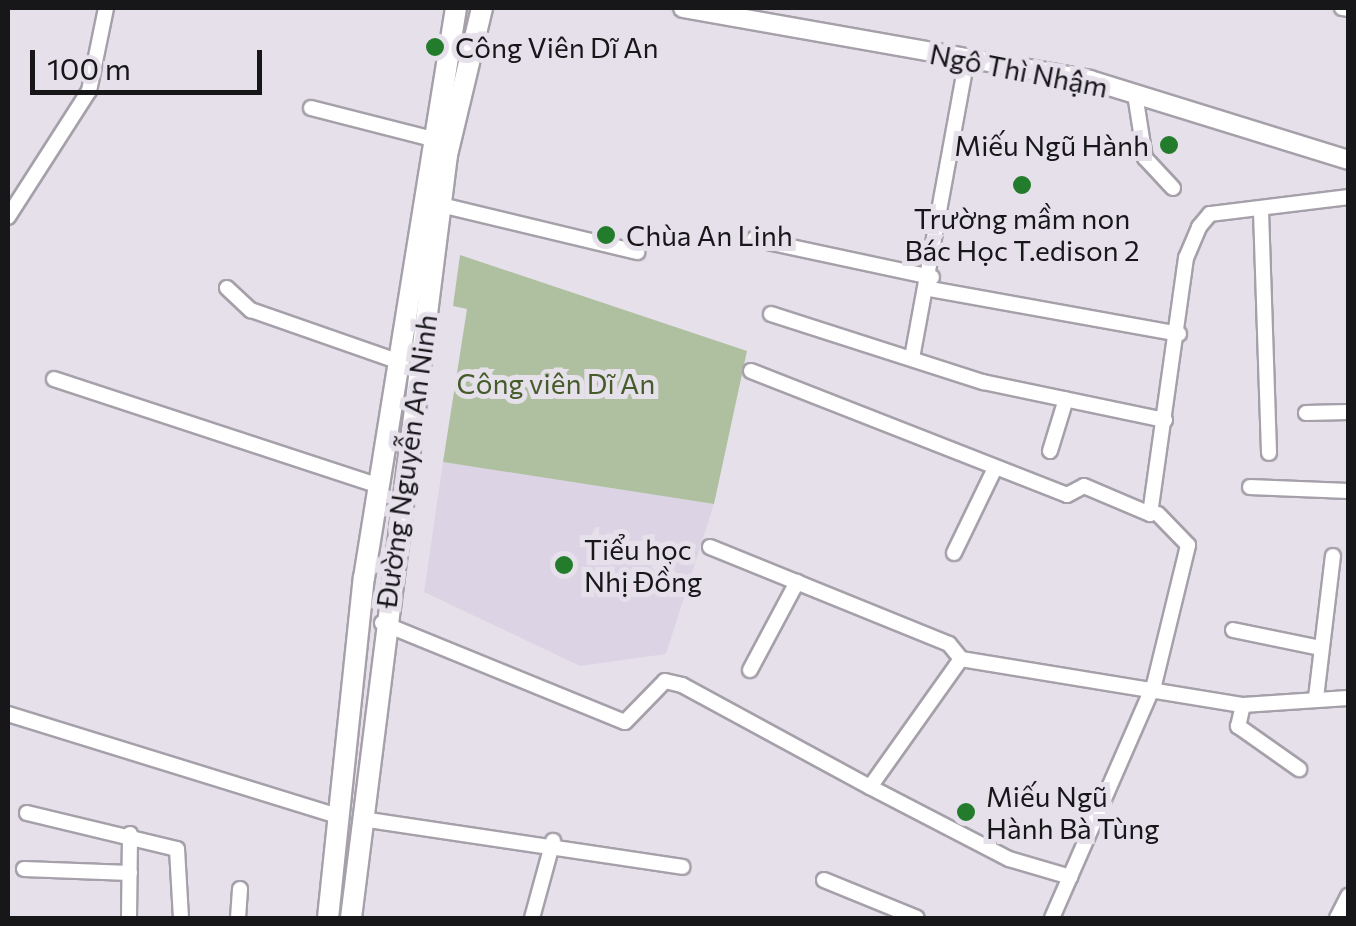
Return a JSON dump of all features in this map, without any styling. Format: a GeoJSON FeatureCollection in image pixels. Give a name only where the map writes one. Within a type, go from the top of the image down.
{"type":"FeatureCollection","features":[{"type":"Feature","properties":{"kind":"main road","name":"Đường Nguyễn An Ninh"},"geometry":{"type":"LineString","coordinates":[[328,918],[358,620],[418,201],[456,8]]}},
{"type":"Feature","properties":{"kind":"main road","name":"Đường Nguyễn An Ninh"},"geometry":{"type":"LineString","coordinates":[[351,918],[382,623],[441,205],[482,8]]}},
{"type":"Feature","properties":{"kind":"main road"},"geometry":{"type":"LineString","coordinates":[[418,201],[441,205]]}},
{"type":"Feature","properties":{"kind":"main road"},"geometry":{"type":"LineString","coordinates":[[358,620],[382,623]]}},
{"type":"Feature","properties":{"kind":"street"},"geometry":{"type":"LineString","coordinates":[[8,217],[89,91],[106,8]]}},
{"type":"Feature","properties":{"kind":"street","name":"Ngô Thì Nhậm"},"geometry":{"type":"LineString","coordinates":[[684,8],[968,58],[1135,94],[1348,160]]}},
{"type":"Feature","properties":{"kind":"street"},"geometry":{"type":"LineString","coordinates":[[912,358],[931,283],[968,58]]}},
{"type":"Feature","properties":{"kind":"street"},"geometry":{"type":"LineString","coordinates":[[1135,94],[1145,158],[1174,188]]}},
{"type":"Feature","properties":{"kind":"street"},"geometry":{"type":"LineString","coordinates":[[311,108],[429,138]]}},
{"type":"Feature","properties":{"kind":"street"},"geometry":{"type":"LineString","coordinates":[[752,372],[1066,495],[1084,486],[1150,514],[1198,227],[1210,214],[1261,211],[1348,197]]}},
{"type":"Feature","properties":{"kind":"street"},"geometry":{"type":"LineString","coordinates":[[441,205],[637,252]]}},
{"type":"Feature","properties":{"kind":"street"},"geometry":{"type":"LineString","coordinates":[[1261,211],[1268,452]]}},
{"type":"Feature","properties":{"kind":"street"},"geometry":{"type":"LineString","coordinates":[[754,239],[931,283],[1179,334]]}},
{"type":"Feature","properties":{"kind":"street"},"geometry":{"type":"LineString","coordinates":[[227,288],[250,310],[397,361]]}},
{"type":"Feature","properties":{"kind":"street"},"geometry":{"type":"LineString","coordinates":[[770,314],[912,358],[1066,399],[1166,420]]}},
{"type":"Feature","properties":{"kind":"street"},"geometry":{"type":"LineString","coordinates":[[54,378],[379,486]]}},
{"type":"Feature","properties":{"kind":"street"},"geometry":{"type":"LineString","coordinates":[[1050,452],[1066,399]]}},
{"type":"Feature","properties":{"kind":"street"},"geometry":{"type":"LineString","coordinates":[[1306,413],[1348,412]]}},
{"type":"Feature","properties":{"kind":"street"},"geometry":{"type":"LineString","coordinates":[[954,552],[995,468]]}},
{"type":"Feature","properties":{"kind":"street"},"geometry":{"type":"LineString","coordinates":[[1250,486],[1348,491]]}},
{"type":"Feature","properties":{"kind":"street"},"geometry":{"type":"LineString","coordinates":[[1052,918],[1154,685],[1188,545],[1158,514]]}},
{"type":"Feature","properties":{"kind":"street"},"geometry":{"type":"LineString","coordinates":[[710,547],[949,644],[961,658],[1154,685],[1243,705],[1348,698]]}},
{"type":"Feature","properties":{"kind":"street"},"geometry":{"type":"LineString","coordinates":[[1316,698],[1333,556]]}},
{"type":"Feature","properties":{"kind":"street"},"geometry":{"type":"LineString","coordinates":[[750,670],[797,582]]}},
{"type":"Feature","properties":{"kind":"street"},"geometry":{"type":"LineString","coordinates":[[382,623],[626,722],[665,681],[682,685],[1009,859],[1070,877]]}},
{"type":"Feature","properties":{"kind":"street"},"geometry":{"type":"LineString","coordinates":[[1233,630],[1321,648]]}},
{"type":"Feature","properties":{"kind":"street"},"geometry":{"type":"LineString","coordinates":[[870,787],[961,658]]}},
{"type":"Feature","properties":{"kind":"street"},"geometry":{"type":"LineString","coordinates":[[1243,705],[1238,726],[1299,769]]}},
{"type":"Feature","properties":{"kind":"street"},"geometry":{"type":"LineString","coordinates":[[8,714],[338,816]]}},
{"type":"Feature","properties":{"kind":"street"},"geometry":{"type":"LineString","coordinates":[[27,813],[177,848],[181,918]]}},
{"type":"Feature","properties":{"kind":"street"},"geometry":{"type":"LineString","coordinates":[[362,819],[553,841],[682,867]]}},
{"type":"Feature","properties":{"kind":"street"},"geometry":{"type":"LineString","coordinates":[[129,918],[130,834]]}},
{"type":"Feature","properties":{"kind":"street"},"geometry":{"type":"LineString","coordinates":[[532,918],[553,841]]}},
{"type":"Feature","properties":{"kind":"street"},"geometry":{"type":"LineString","coordinates":[[24,869],[130,873]]}},
{"type":"Feature","properties":{"kind":"street"},"geometry":{"type":"LineString","coordinates":[[824,880],[917,918]]}},
{"type":"Feature","properties":{"kind":"street"},"geometry":{"type":"LineString","coordinates":[[238,918],[240,890]]}},
{"type":"Feature","properties":{"kind":"street"},"geometry":{"type":"LineString","coordinates":[[1338,918],[1348,896]]}},
{"type":"Feature","properties":{"kind":"shaded area","name":"Tiểu học Nhị Đồng"},"geometry":{"type":"Polygon","coordinates":[[[443,462],[714,504],[666,654],[580,666],[424,592],[443,462]]]}},
{"type":"Feature","properties":{"kind":"green space","name":"Công viên Dĩ An"},"geometry":{"type":"Polygon","coordinates":[[[460,255],[747,351],[714,504],[443,462],[467,309],[453,306],[460,255]]]}},
{"type":"Feature","properties":{"kind":"place","name":"Công Viên Dĩ An"},"geometry":{"type":"Point","coordinates":[435,47]}},
{"type":"Feature","properties":{"kind":"place","name":"Miếu Ngũ Hành"},"geometry":{"type":"Point","coordinates":[1169,145]}},
{"type":"Feature","properties":{"kind":"place","name":"Trường mầm non Bác Học T.edison 2"},"geometry":{"type":"Point","coordinates":[1022,185]}},
{"type":"Feature","properties":{"kind":"place","name":"Chùa An Linh"},"geometry":{"type":"Point","coordinates":[606,235]}},
{"type":"Feature","properties":{"kind":"place","name":"Tiểu học Nhị Đồng"},"geometry":{"type":"Point","coordinates":[564,565]}},
{"type":"Feature","properties":{"kind":"place","name":"Miếu Ngũ Hành Bà Tùng"},"geometry":{"type":"Point","coordinates":[966,812]}}]}
